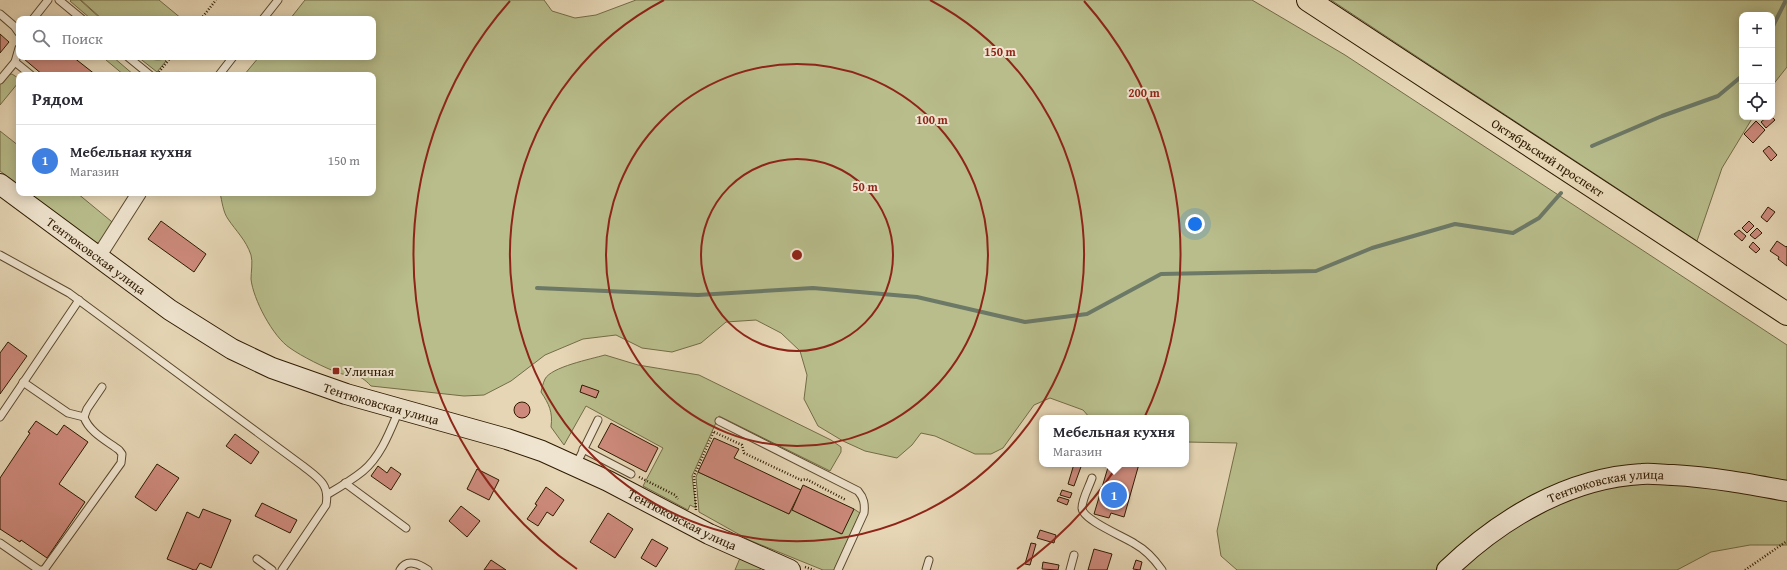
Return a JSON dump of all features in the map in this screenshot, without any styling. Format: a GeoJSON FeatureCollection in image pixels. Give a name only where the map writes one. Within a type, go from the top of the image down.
{"type":"FeatureCollection","features":[{"type":"Feature","properties":{"kind":"main road","name":"Октябрьский проспект"},"geometry":{"type":"LineString","coordinates":[[1308,0],[1787,314]]}},
{"type":"Feature","properties":{"kind":"street","name":"Тентюковская улица"},"geometry":{"type":"LineString","coordinates":[[0,184],[16,196]]}},
{"type":"Feature","properties":{"kind":"street","name":"Тентюковская улица"},"geometry":{"type":"LineString","coordinates":[[16,196],[170,310],[232,349],[272,368],[346,394],[507,439],[542,451],[579,457],[608,481],[767,563],[790,570]]}},
{"type":"Feature","properties":{"kind":"street"},"geometry":{"type":"LineString","coordinates":[[102,251],[137,196]]}},
{"type":"Feature","properties":{"kind":"street","name":"Тентюковская улица"},"geometry":{"type":"LineString","coordinates":[[1447,570],[1480,541],[1517,515],[1547,499],[1586,485],[1619,476],[1644,474],[1711,478],[1787,491]]}},
{"type":"Feature","properties":{"kind":"lane"},"geometry":{"type":"LineString","coordinates":[[36,16],[48,0]]}},
{"type":"Feature","properties":{"kind":"lane"},"geometry":{"type":"LineString","coordinates":[[59,0],[78,16]]}},
{"type":"Feature","properties":{"kind":"lane"},"geometry":{"type":"LineString","coordinates":[[265,16],[278,0]]}},
{"type":"Feature","properties":{"kind":"lane"},"geometry":{"type":"LineString","coordinates":[[0,14],[16,29]]}},
{"type":"Feature","properties":{"kind":"lane"},"geometry":{"type":"LineString","coordinates":[[0,80],[15,62],[16,58]]}},
{"type":"Feature","properties":{"kind":"lane"},"geometry":{"type":"LineString","coordinates":[[132,60],[146,72]]}},
{"type":"Feature","properties":{"kind":"lane"},"geometry":{"type":"LineString","coordinates":[[221,72],[231,60]]}},
{"type":"Feature","properties":{"kind":"lane"},"geometry":{"type":"LineString","coordinates":[[15,62],[27,72]]}},
{"type":"Feature","properties":{"kind":"lane"},"geometry":{"type":"LineString","coordinates":[[1,259],[69,293],[303,466],[323,483],[328,494],[326,505],[282,570]]}},
{"type":"Feature","properties":{"kind":"lane"},"geometry":{"type":"LineString","coordinates":[[0,417],[79,300]]}},
{"type":"Feature","properties":{"kind":"lane"},"geometry":{"type":"LineString","coordinates":[[0,543],[39,570],[44,570],[121,462],[122,454],[119,450],[92,430],[84,417],[68,413],[24,382]]}},
{"type":"Feature","properties":{"kind":"lane"},"geometry":{"type":"LineString","coordinates":[[84,417],[87,409],[102,386]]}},
{"type":"Feature","properties":{"kind":"lane"},"geometry":{"type":"LineString","coordinates":[[328,494],[362,472],[373,461],[388,436],[399,410]]}},
{"type":"Feature","properties":{"kind":"lane"},"geometry":{"type":"LineString","coordinates":[[598,420],[579,457],[631,474]]}},
{"type":"Feature","properties":{"kind":"lane"},"geometry":{"type":"LineString","coordinates":[[718,421],[858,491],[865,504],[864,513],[838,570]]}},
{"type":"Feature","properties":{"kind":"lane"},"geometry":{"type":"LineString","coordinates":[[1092,478],[1082,507],[1083,513],[1091,520],[1137,544],[1162,570]]}},
{"type":"Feature","properties":{"kind":"lane"},"geometry":{"type":"LineString","coordinates":[[345,483],[406,528]]}},
{"type":"Feature","properties":{"kind":"lane"},"geometry":{"type":"LineString","coordinates":[[1070,570],[1074,555]]}},
{"type":"Feature","properties":{"kind":"lane"},"geometry":{"type":"LineString","coordinates":[[257,559],[272,570]]}},
{"type":"Feature","properties":{"kind":"lane"},"geometry":{"type":"LineString","coordinates":[[926,570],[929,560]]}},
{"type":"Feature","properties":{"kind":"lane"},"geometry":{"type":"LineString","coordinates":[[400,570],[401,567],[411,562],[417,563],[428,570]]}},
{"type":"Feature","properties":{"kind":"path"},"geometry":{"type":"LineString","coordinates":[[203,16],[216,0]]}},
{"type":"Feature","properties":{"kind":"path"},"geometry":{"type":"LineString","coordinates":[[696,516],[694,476],[718,421]]}},
{"type":"Feature","properties":{"kind":"path"},"geometry":{"type":"LineString","coordinates":[[714,432],[742,445],[744,453],[801,480],[806,479],[846,500]]}},
{"type":"Feature","properties":{"kind":"path"},"geometry":{"type":"LineString","coordinates":[[1745,570],[1787,541]]}},
{"type":"Feature","properties":{"kind":"green space"},"geometry":{"type":"Polygon","coordinates":[[[80,0],[98,16],[88,16],[70,1],[80,0]]]}},
{"type":"Feature","properties":{"kind":"green space"},"geometry":{"type":"Polygon","coordinates":[[[81,0],[159,0],[178,16],[99,16],[81,0]]]}},
{"type":"Feature","properties":{"kind":"green space"},"geometry":{"type":"Polygon","coordinates":[[[305,0],[544,0],[552,11],[575,18],[596,15],[636,0],[1252,0],[1345,55],[1787,345],[1787,545],[1750,545],[1711,552],[1677,570],[1237,570],[1221,556],[1217,531],[1237,443],[1189,442],[1189,415],[1087,415],[1083,410],[1050,398],[1034,405],[1003,448],[991,454],[975,454],[935,436],[921,433],[912,445],[897,458],[865,451],[843,441],[818,426],[804,399],[807,375],[800,351],[781,333],[756,320],[726,322],[701,343],[672,352],[642,348],[616,335],[583,339],[545,355],[511,381],[484,395],[464,396],[371,386],[362,378],[339,373],[307,358],[290,348],[277,335],[265,317],[256,297],[251,279],[252,261],[249,250],[244,240],[226,216],[221,196],[376,196],[376,72],[246,72],[256,60],[376,60],[376,16],[292,16],[305,0]]]}},
{"type":"Feature","properties":{"kind":"green space"},"geometry":{"type":"Polygon","coordinates":[[[1331,0],[1787,0],[1787,67],[1775,82],[1775,12],[1739,12],[1739,120],[1751,120],[1722,168],[1697,241],[1331,0]]]}},
{"type":"Feature","properties":{"kind":"green space"},"geometry":{"type":"Polygon","coordinates":[[[106,60],[116,60],[130,72],[120,72],[106,60]]]}},
{"type":"Feature","properties":{"kind":"green space"},"geometry":{"type":"Polygon","coordinates":[[[142,60],[165,60],[166,61],[157,72],[142,60]]]}},
{"type":"Feature","properties":{"kind":"green space"},"geometry":{"type":"Polygon","coordinates":[[[12,74],[16,77],[16,85],[0,105],[0,84],[7,75],[12,74]]]}},
{"type":"Feature","properties":{"kind":"green space"},"geometry":{"type":"Polygon","coordinates":[[[0,131],[16,144],[16,183],[0,171],[0,131]]]}},
{"type":"Feature","properties":{"kind":"green space"},"geometry":{"type":"Polygon","coordinates":[[[33,196],[81,196],[117,226],[102,243],[96,243],[33,196]]]}},
{"type":"Feature","properties":{"kind":"green space"},"geometry":{"type":"Polygon","coordinates":[[[605,355],[638,365],[699,375],[831,440],[841,447],[841,452],[830,471],[719,416],[692,476],[696,508],[690,505],[688,510],[643,486],[663,448],[586,406],[564,445],[551,427],[550,408],[541,392],[545,379],[563,367],[605,355]]]}},
{"type":"Feature","properties":{"kind":"green space"},"geometry":{"type":"Polygon","coordinates":[[[698,472],[789,514],[792,510],[841,534],[854,509],[860,513],[834,570],[823,570],[749,540],[699,512],[696,477],[698,472]]]}},
{"type":"Feature","properties":{"kind":"green space"},"geometry":{"type":"Polygon","coordinates":[[[740,558],[761,567],[760,570],[735,570],[740,558]]]}},
{"type":"Feature","properties":{"kind":"building"},"geometry":{"type":"Polygon","coordinates":[[[0,34],[9,42],[0,53],[0,34]]]}},
{"type":"Feature","properties":{"kind":"building"},"geometry":{"type":"Polygon","coordinates":[[[25,60],[77,60],[92,72],[39,72],[25,60]]]}},
{"type":"Feature","properties":{"kind":"building"},"geometry":{"type":"Polygon","coordinates":[[[1763,120],[1775,120],[1766,128],[1761,122],[1763,120]]]}},
{"type":"Feature","properties":{"kind":"building"},"geometry":{"type":"Polygon","coordinates":[[[1756,121],[1765,130],[1753,143],[1744,134],[1756,121]]]}},
{"type":"Feature","properties":{"kind":"building"},"geometry":{"type":"Polygon","coordinates":[[[1769,146],[1777,155],[1771,161],[1763,151],[1769,146]]]}},
{"type":"Feature","properties":{"kind":"building"},"geometry":{"type":"Polygon","coordinates":[[[1768,207],[1775,212],[1767,222],[1761,217],[1768,207]]]}},
{"type":"Feature","properties":{"kind":"building"},"geometry":{"type":"Polygon","coordinates":[[[161,221],[206,254],[194,272],[148,239],[161,221]]]}},
{"type":"Feature","properties":{"kind":"building"},"geometry":{"type":"Polygon","coordinates":[[[1749,221],[1754,226],[1747,233],[1742,228],[1749,221]]]}},
{"type":"Feature","properties":{"kind":"building"},"geometry":{"type":"Polygon","coordinates":[[[1757,228],[1762,233],[1755,239],[1750,235],[1757,228]]]}},
{"type":"Feature","properties":{"kind":"building"},"geometry":{"type":"Polygon","coordinates":[[[1739,230],[1746,236],[1742,241],[1734,234],[1739,230]]]}},
{"type":"Feature","properties":{"kind":"building"},"geometry":{"type":"Polygon","coordinates":[[[1777,241],[1786,247],[1787,246],[1787,266],[1778,259],[1779,257],[1770,251],[1777,241]]]}},
{"type":"Feature","properties":{"kind":"building"},"geometry":{"type":"Polygon","coordinates":[[[1753,242],[1760,249],[1756,253],[1749,247],[1753,242]]]}},
{"type":"Feature","properties":{"kind":"building"},"geometry":{"type":"Polygon","coordinates":[[[8,342],[27,356],[0,394],[0,353],[8,342]]]}},
{"type":"Feature","properties":{"kind":"building"},"geometry":{"type":"Polygon","coordinates":[[[582,385],[599,391],[596,398],[580,392],[582,385]]]}},
{"type":"Feature","properties":{"kind":"building"},"geometry":{"type":"Polygon","coordinates":[[[522,402],[529,407],[530,410],[525,417],[522,418],[515,413],[514,410],[519,403],[522,402]]]}},
{"type":"Feature","properties":{"kind":"building"},"geometry":{"type":"Polygon","coordinates":[[[36,421],[57,435],[64,425],[88,442],[59,484],[85,502],[47,558],[21,540],[20,542],[0,529],[0,478],[30,433],[28,432],[36,421]]]}},
{"type":"Feature","properties":{"kind":"building"},"geometry":{"type":"Polygon","coordinates":[[[611,423],[658,448],[646,472],[598,447],[611,423]]]}},
{"type":"Feature","properties":{"kind":"building"},"geometry":{"type":"Polygon","coordinates":[[[235,434],[259,452],[251,464],[226,446],[235,434]]]}},
{"type":"Feature","properties":{"kind":"building"},"geometry":{"type":"Polygon","coordinates":[[[714,438],[739,449],[734,458],[801,490],[789,514],[698,472],[714,438]]]}},
{"type":"Feature","properties":{"kind":"building"},"geometry":{"type":"Polygon","coordinates":[[[157,464],[179,478],[156,511],[135,497],[157,464]]]}},
{"type":"Feature","properties":{"kind":"building"},"geometry":{"type":"Polygon","coordinates":[[[378,466],[387,473],[391,467],[401,474],[391,490],[371,476],[378,466]]]}},
{"type":"Feature","properties":{"kind":"building"},"geometry":{"type":"Polygon","coordinates":[[[1073,467],[1081,467],[1074,486],[1068,484],[1073,467]]]}},
{"type":"Feature","properties":{"kind":"building"},"geometry":{"type":"Polygon","coordinates":[[[1108,467],[1138,467],[1124,517],[1111,513],[1109,518],[1094,514],[1108,467]]]}},
{"type":"Feature","properties":{"kind":"building"},"geometry":{"type":"Polygon","coordinates":[[[477,469],[499,480],[489,500],[467,489],[477,469]]]}},
{"type":"Feature","properties":{"kind":"building"},"geometry":{"type":"Polygon","coordinates":[[[803,485],[854,509],[842,534],[792,510],[803,485]]]}},
{"type":"Feature","properties":{"kind":"building"},"geometry":{"type":"Polygon","coordinates":[[[546,487],[564,500],[553,516],[547,512],[538,526],[527,519],[537,505],[535,504],[546,487]]]}},
{"type":"Feature","properties":{"kind":"building"},"geometry":{"type":"Polygon","coordinates":[[[1062,490],[1072,493],[1070,498],[1060,495],[1062,490]]]}},
{"type":"Feature","properties":{"kind":"building"},"geometry":{"type":"Polygon","coordinates":[[[1059,497],[1069,500],[1067,505],[1057,501],[1059,497]]]}},
{"type":"Feature","properties":{"kind":"building"},"geometry":{"type":"Polygon","coordinates":[[[262,503],[297,520],[290,533],[255,516],[262,503]]]}},
{"type":"Feature","properties":{"kind":"building"},"geometry":{"type":"Polygon","coordinates":[[[461,506],[480,521],[467,537],[449,521],[461,506]]]}},
{"type":"Feature","properties":{"kind":"building"},"geometry":{"type":"Polygon","coordinates":[[[203,509],[231,520],[211,568],[200,563],[196,570],[194,570],[167,559],[187,512],[199,518],[203,509]]]}},
{"type":"Feature","properties":{"kind":"building"},"geometry":{"type":"Polygon","coordinates":[[[608,513],[633,529],[615,558],[590,542],[608,513]]]}},
{"type":"Feature","properties":{"kind":"building"},"geometry":{"type":"Polygon","coordinates":[[[1040,530],[1056,535],[1054,543],[1037,538],[1040,530]]]}},
{"type":"Feature","properties":{"kind":"building"},"geometry":{"type":"Polygon","coordinates":[[[652,539],[668,548],[656,567],[641,558],[652,539]]]}},
{"type":"Feature","properties":{"kind":"building"},"geometry":{"type":"Polygon","coordinates":[[[1031,543],[1036,544],[1030,565],[1025,564],[1031,543]]]}},
{"type":"Feature","properties":{"kind":"building"},"geometry":{"type":"Polygon","coordinates":[[[1094,549],[1112,554],[1107,570],[1088,570],[1094,549]]]}},
{"type":"Feature","properties":{"kind":"building"},"geometry":{"type":"Polygon","coordinates":[[[491,560],[506,570],[484,570],[491,560]]]}},
{"type":"Feature","properties":{"kind":"building"},"geometry":{"type":"Polygon","coordinates":[[[1136,560],[1142,562],[1140,570],[1133,569],[1136,560]]]}},
{"type":"Feature","properties":{"kind":"building"},"geometry":{"type":"Polygon","coordinates":[[[1043,562],[1059,565],[1058,570],[1042,569],[1043,562]]]}},
{"type":"Feature","properties":{"kind":"waterway"},"geometry":{"type":"LineString","coordinates":[[1775,22],[1786,0]]}},
{"type":"Feature","properties":{"kind":"waterway"},"geometry":{"type":"LineString","coordinates":[[1592,146],[1662,116],[1718,96],[1739,78]]}},
{"type":"Feature","properties":{"kind":"waterway"},"geometry":{"type":"LineString","coordinates":[[537,288],[698,295],[813,288],[917,297],[1025,322],[1087,314],[1161,274],[1316,271],[1372,248],[1455,224],[1513,233],[1539,218],[1561,193]]}},
{"type":"Feature","properties":{"kind":"place","name":"Уличная"},"geometry":{"type":"Point","coordinates":[336,371]}},
{"type":"Feature","properties":{"kind":"place","name":"Мебельная кухня"},"geometry":{"type":"Point","coordinates":[1114,495]}}]}
